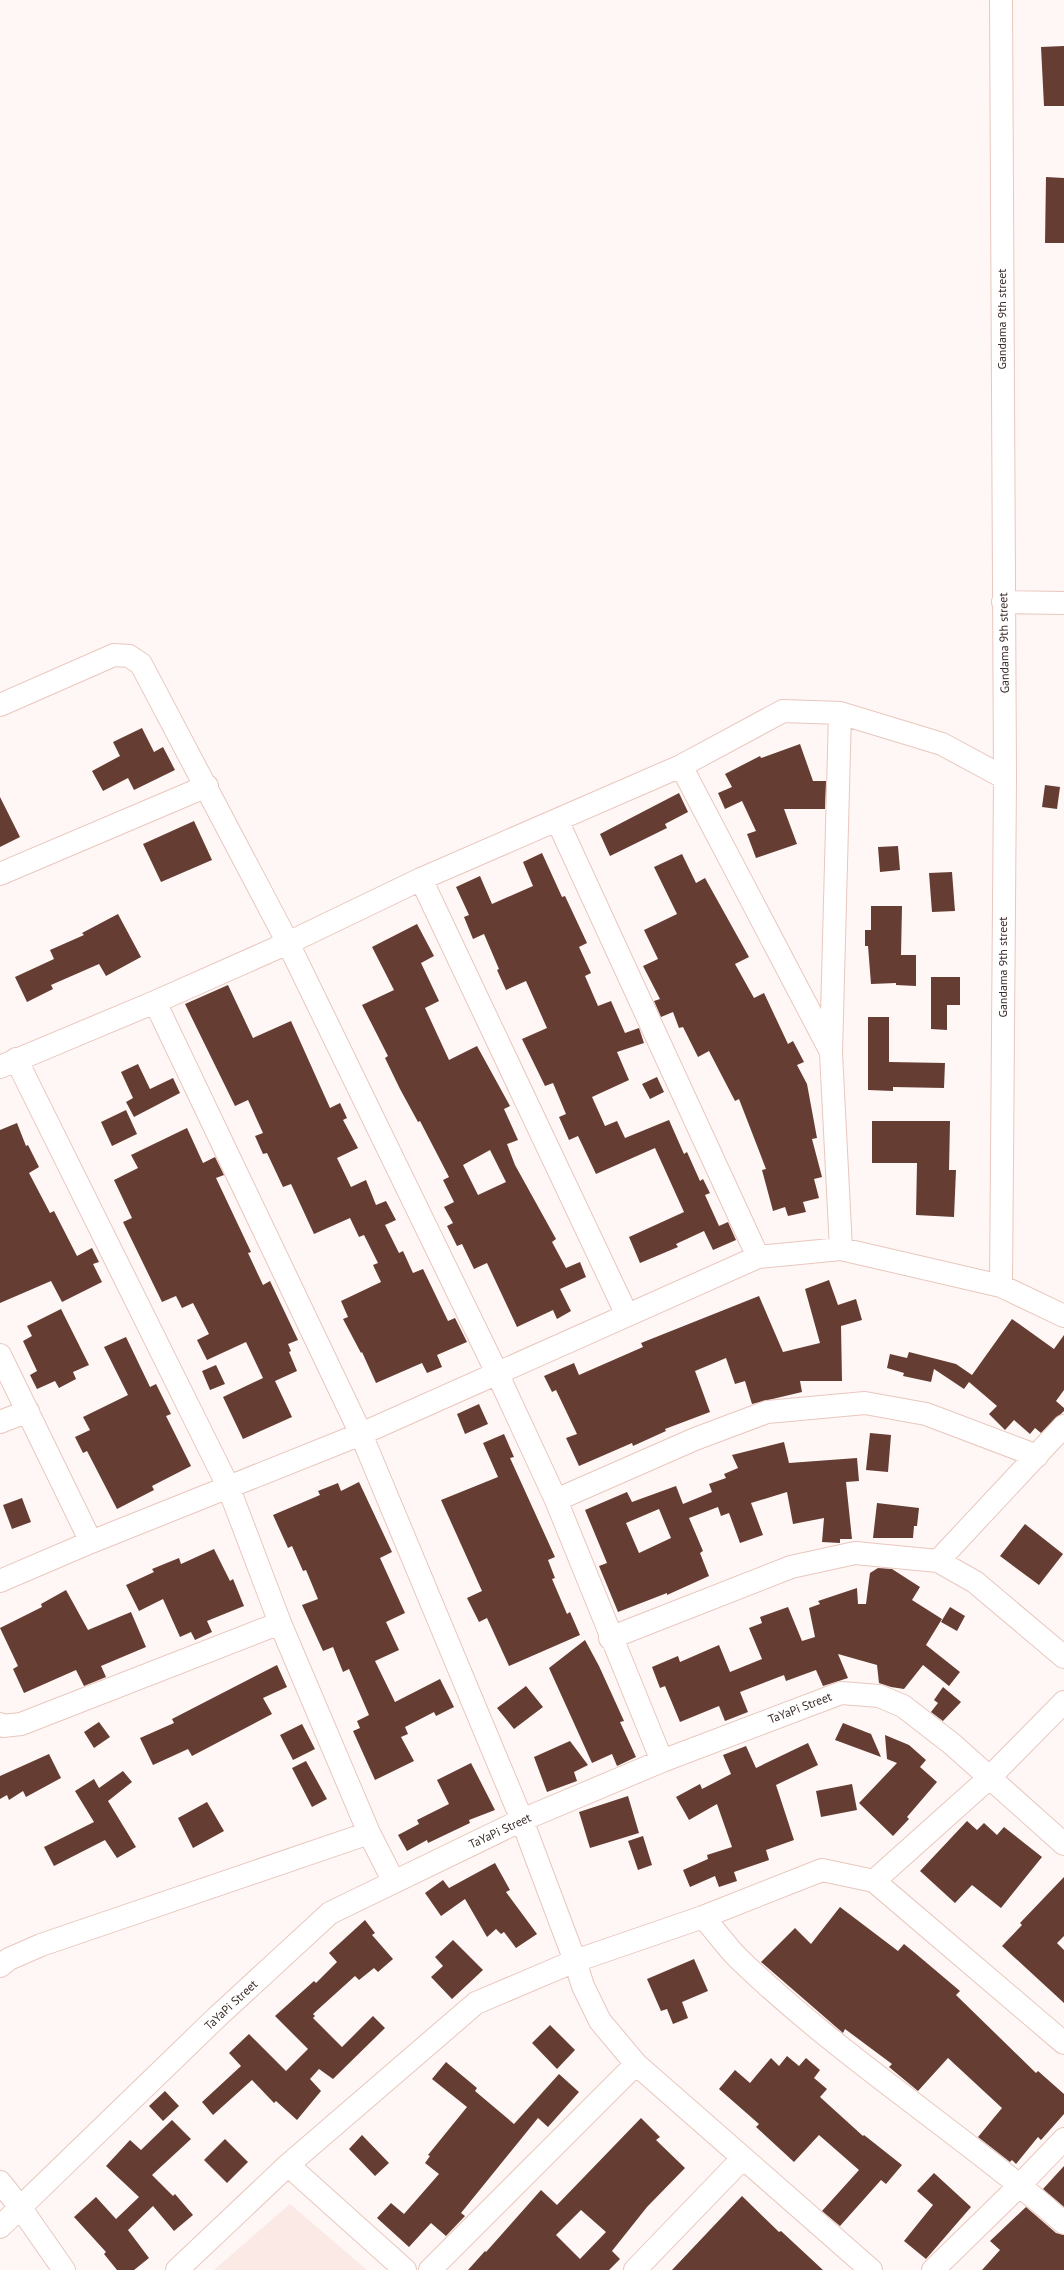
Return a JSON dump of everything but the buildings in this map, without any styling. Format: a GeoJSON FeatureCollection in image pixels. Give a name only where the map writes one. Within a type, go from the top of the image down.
{"type":"FeatureCollection","features":[{"type":"Feature","properties":{"kind":"street","name":"Gandama 9th street"},"geometry":{"type":"LineString","coordinates":[[1001,0],[1005,778],[1001,1286]]}},
{"type":"Feature","properties":{"kind":"street"},"geometry":{"type":"LineString","coordinates":[[1003,602],[1064,602]]}},
{"type":"Feature","properties":{"kind":"street"},"geometry":{"type":"LineString","coordinates":[[0,705],[114,655],[129,656],[141,664],[207,786],[288,943],[498,1375],[556,1500],[610,1638],[662,1761]]}},
{"type":"Feature","properties":{"kind":"street"},"geometry":{"type":"LineString","coordinates":[[394,1882],[369,1833],[280,1623],[228,1486],[8,1063],[155,1002],[288,943],[421,879],[681,766],[783,711],[840,713],[942,744],[1005,778]]}},
{"type":"Feature","properties":{"kind":"street"},"geometry":{"type":"LineString","coordinates":[[840,713],[831,1053],[841,1249]]}},
{"type":"Feature","properties":{"kind":"street"},"geometry":{"type":"LineString","coordinates":[[681,766],[831,1053]]}},
{"type":"Feature","properties":{"kind":"street"},"geometry":{"type":"LineString","coordinates":[[0,874],[207,786]]}},
{"type":"Feature","properties":{"kind":"street"},"geometry":{"type":"LineString","coordinates":[[557,820],[758,1257]]}},
{"type":"Feature","properties":{"kind":"street"},"geometry":{"type":"LineString","coordinates":[[421,879],[627,1315]]}},
{"type":"Feature","properties":{"kind":"street"},"geometry":{"type":"LineString","coordinates":[[155,1002],[361,1434],[522,1820],[575,1961],[582,1986],[600,2021],[636,2064],[871,2270]]}},
{"type":"Feature","properties":{"kind":"street"},"geometry":{"type":"LineString","coordinates":[[0,1581],[228,1486],[361,1434],[498,1375],[627,1315],[758,1257],[841,1249],[1001,1286],[1064,1316]]}},
{"type":"Feature","properties":{"kind":"street"},"geometry":{"type":"LineString","coordinates":[[0,1355],[91,1542]]}},
{"type":"Feature","properties":{"kind":"street"},"geometry":{"type":"LineString","coordinates":[[556,1500],[695,1439],[767,1412],[865,1403],[926,1414],[1037,1456]]}},
{"type":"Feature","properties":{"kind":"street"},"geometry":{"type":"LineString","coordinates":[[0,1422],[28,1411]]}},
{"type":"Feature","properties":{"kind":"street"},"geometry":{"type":"LineString","coordinates":[[938,1561],[1064,1426]]}},
{"type":"Feature","properties":{"kind":"street"},"geometry":{"type":"LineString","coordinates":[[610,1638],[791,1567],[854,1553],[938,1561],[975,1582],[1064,1657]]}},
{"type":"Feature","properties":{"kind":"street"},"geometry":{"type":"LineString","coordinates":[[0,1724],[3,1726],[21,1724],[280,1623]]}},
{"type":"Feature","properties":{"kind":"street","name":"TaYaPi Street"},"geometry":{"type":"LineString","coordinates":[[0,2226],[216,2018],[330,1913],[522,1820],[662,1761],[841,1693],[879,1696],[903,1706],[952,1744],[1064,1844]]}},
{"type":"Feature","properties":{"kind":"street"},"geometry":{"type":"LineString","coordinates":[[874,1881],[989,1778],[1064,1702]]}},
{"type":"Feature","properties":{"kind":"street"},"geometry":{"type":"LineString","coordinates":[[0,1966],[9,1958],[41,1945],[369,1833]]}},
{"type":"Feature","properties":{"kind":"street"},"geometry":{"type":"LineString","coordinates":[[177,2270],[288,2165],[476,2003],[575,1961],[703,1917],[822,1870],[874,1881],[1064,2043]]}},
{"type":"Feature","properties":{"kind":"street"},"geometry":{"type":"LineString","coordinates":[[703,1917],[737,1957],[799,2014],[1020,2185],[1064,2223]]}},
{"type":"Feature","properties":{"kind":"street"},"geometry":{"type":"LineString","coordinates":[[430,2270],[636,2064]]}},
{"type":"Feature","properties":{"kind":"street"},"geometry":{"type":"LineString","coordinates":[[933,2270],[1020,2185],[1064,2139]]}},
{"type":"Feature","properties":{"kind":"street"},"geometry":{"type":"LineString","coordinates":[[640,2268],[743,2158]]}},
{"type":"Feature","properties":{"kind":"street"},"geometry":{"type":"LineString","coordinates":[[288,2165],[405,2270]]}},
{"type":"Feature","properties":{"kind":"street"},"geometry":{"type":"LineString","coordinates":[[0,2182],[20,2207],[64,2270]]}},
{"type":"Feature","properties":{"kind":"shaded area"},"geometry":{"type":"Polygon","coordinates":[[[290,2204],[367,2270],[214,2270],[290,2204]]]}}]}
